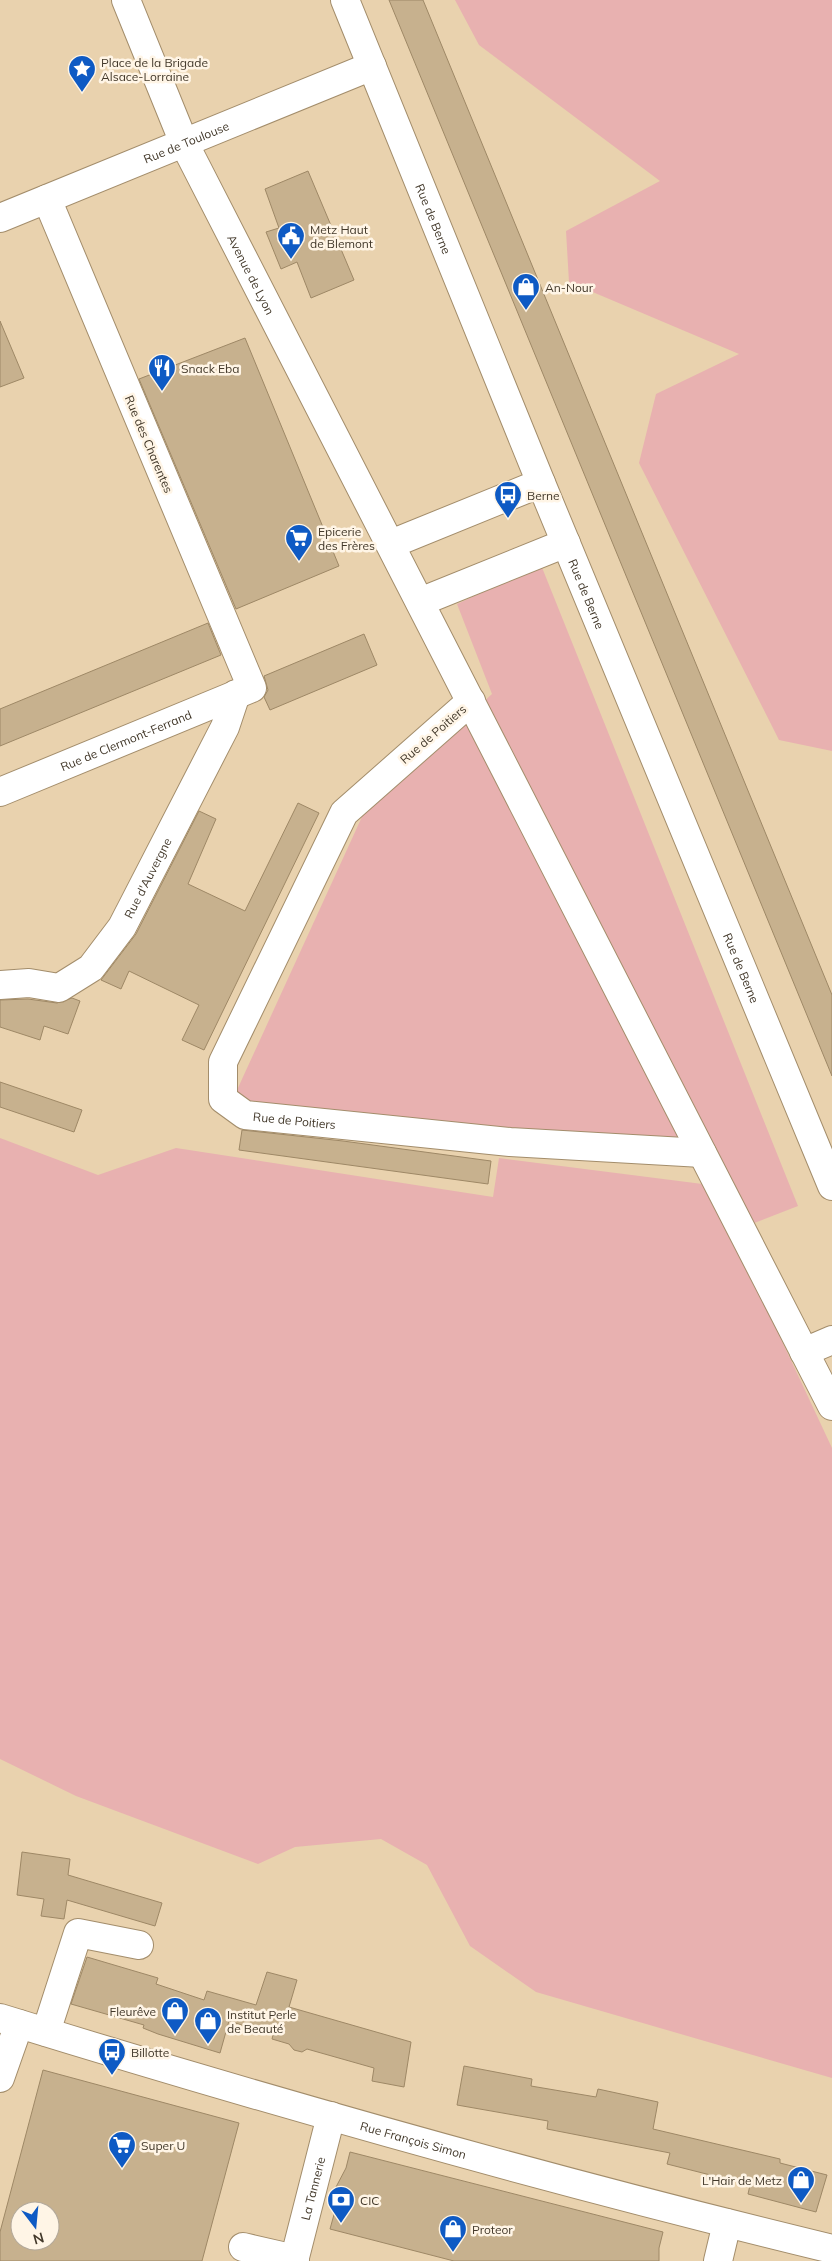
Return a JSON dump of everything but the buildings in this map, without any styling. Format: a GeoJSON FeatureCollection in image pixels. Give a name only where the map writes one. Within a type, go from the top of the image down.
{"type":"FeatureCollection","features":[{"type":"Feature","properties":{"kind":"street","name":"Avenue de Lyon"},"geometry":{"type":"LineString","coordinates":[[126,0],[184,143],[832,1406]]}},
{"type":"Feature","properties":{"kind":"street","name":"Rue de Berne"},"geometry":{"type":"LineString","coordinates":[[345,0],[541,483],[832,1186]]}},
{"type":"Feature","properties":{"kind":"street","name":"Rue de Toulouse"},"geometry":{"type":"LineString","coordinates":[[0,218],[372,66]]}},
{"type":"Feature","properties":{"kind":"street","name":"Rue des Charentes"},"geometry":{"type":"LineString","coordinates":[[47,199],[244,691]]}},
{"type":"Feature","properties":{"kind":"street"},"geometry":{"type":"LineString","coordinates":[[390,544],[541,483]]}},
{"type":"Feature","properties":{"kind":"street"},"geometry":{"type":"LineString","coordinates":[[420,602],[566,543]]}},
{"type":"Feature","properties":{"kind":"street","name":"Rue de Clermont-Ferrand"},"geometry":{"type":"LineString","coordinates":[[0,792],[244,691]]}},
{"type":"Feature","properties":{"kind":"street","name":"Rue d'Auvergne"},"geometry":{"type":"LineString","coordinates":[[0,985],[29,984],[59,988],[91,968],[122,927],[244,691]]}},
{"type":"Feature","properties":{"kind":"street","name":"Rue de Poitiers"},"geometry":{"type":"LineString","coordinates":[[471,701],[344,813],[223,1062],[224,1099],[245,1115],[510,1142],[702,1153]]}},
{"type":"Feature","properties":{"kind":"street"},"geometry":{"type":"LineString","coordinates":[[804,1352],[832,1340]]}},
{"type":"Feature","properties":{"kind":"street"},"geometry":{"type":"LineString","coordinates":[[46,2032],[78,1933],[139,1945]]}},
{"type":"Feature","properties":{"kind":"street"},"geometry":{"type":"LineString","coordinates":[[0,2078],[10,2021]]}},
{"type":"Feature","properties":{"kind":"street","name":"Rue François Simon"},"geometry":{"type":"LineString","coordinates":[[10,2021],[332,2116],[727,2223],[832,2249]]}},
{"type":"Feature","properties":{"kind":"street","name":"La Tannerie"},"geometry":{"type":"LineString","coordinates":[[295,2260],[332,2116]]}},
{"type":"Feature","properties":{"kind":"street"},"geometry":{"type":"LineString","coordinates":[[718,2261],[727,2223]]}},
{"type":"Feature","properties":{"kind":"street"},"geometry":{"type":"LineString","coordinates":[[243,2247],[295,2260]]}},
{"type":"Feature","properties":{"kind":"shaded area"},"geometry":{"type":"Polygon","coordinates":[[[455,0],[832,0],[832,751],[779,740],[639,463],[656,394],[739,354],[569,282],[566,231],[660,181],[479,45],[455,0]]]}},
{"type":"Feature","properties":{"kind":"shaded area"},"geometry":{"type":"Polygon","coordinates":[[[541,565],[798,1206],[731,1232],[832,1448],[832,2078],[536,1992],[470,1946],[427,1865],[381,1839],[295,1847],[258,1864],[76,1796],[0,1759],[0,1138],[98,1175],[176,1148],[493,1197],[499,1158],[726,1187],[711,1144],[501,1132],[232,1101],[366,808],[492,694],[457,604],[541,565]]]}},
{"type":"Feature","properties":{"kind":"place","name":"Place de la Brigade Alsace-Lorraine"},"geometry":{"type":"Point","coordinates":[82,93]}},
{"type":"Feature","properties":{"kind":"place","name":"Metz Haut de Blemont"},"geometry":{"type":"Point","coordinates":[291,260]}},
{"type":"Feature","properties":{"kind":"place","name":"An-Nour"},"geometry":{"type":"Point","coordinates":[526,311]}},
{"type":"Feature","properties":{"kind":"place","name":"Snack Eba"},"geometry":{"type":"Point","coordinates":[162,392]}},
{"type":"Feature","properties":{"kind":"place","name":"Berne"},"geometry":{"type":"Point","coordinates":[508,519]}},
{"type":"Feature","properties":{"kind":"place","name":"Epicerie des Frères"},"geometry":{"type":"Point","coordinates":[299,562]}},
{"type":"Feature","properties":{"kind":"place","name":"Fleurêve"},"geometry":{"type":"Point","coordinates":[175,2035]}},
{"type":"Feature","properties":{"kind":"place","name":"Institut Perle de Beauté"},"geometry":{"type":"Point","coordinates":[208,2045]}},
{"type":"Feature","properties":{"kind":"place","name":"Billotte"},"geometry":{"type":"Point","coordinates":[112,2076]}},
{"type":"Feature","properties":{"kind":"place","name":"Super U"},"geometry":{"type":"Point","coordinates":[122,2169]}},
{"type":"Feature","properties":{"kind":"place","name":"L'Hair de Metz"},"geometry":{"type":"Point","coordinates":[801,2204]}},
{"type":"Feature","properties":{"kind":"place","name":"CIC"},"geometry":{"type":"Point","coordinates":[341,2224]}},
{"type":"Feature","properties":{"kind":"place","name":"Proteor"},"geometry":{"type":"Point","coordinates":[453,2253]}}]}
